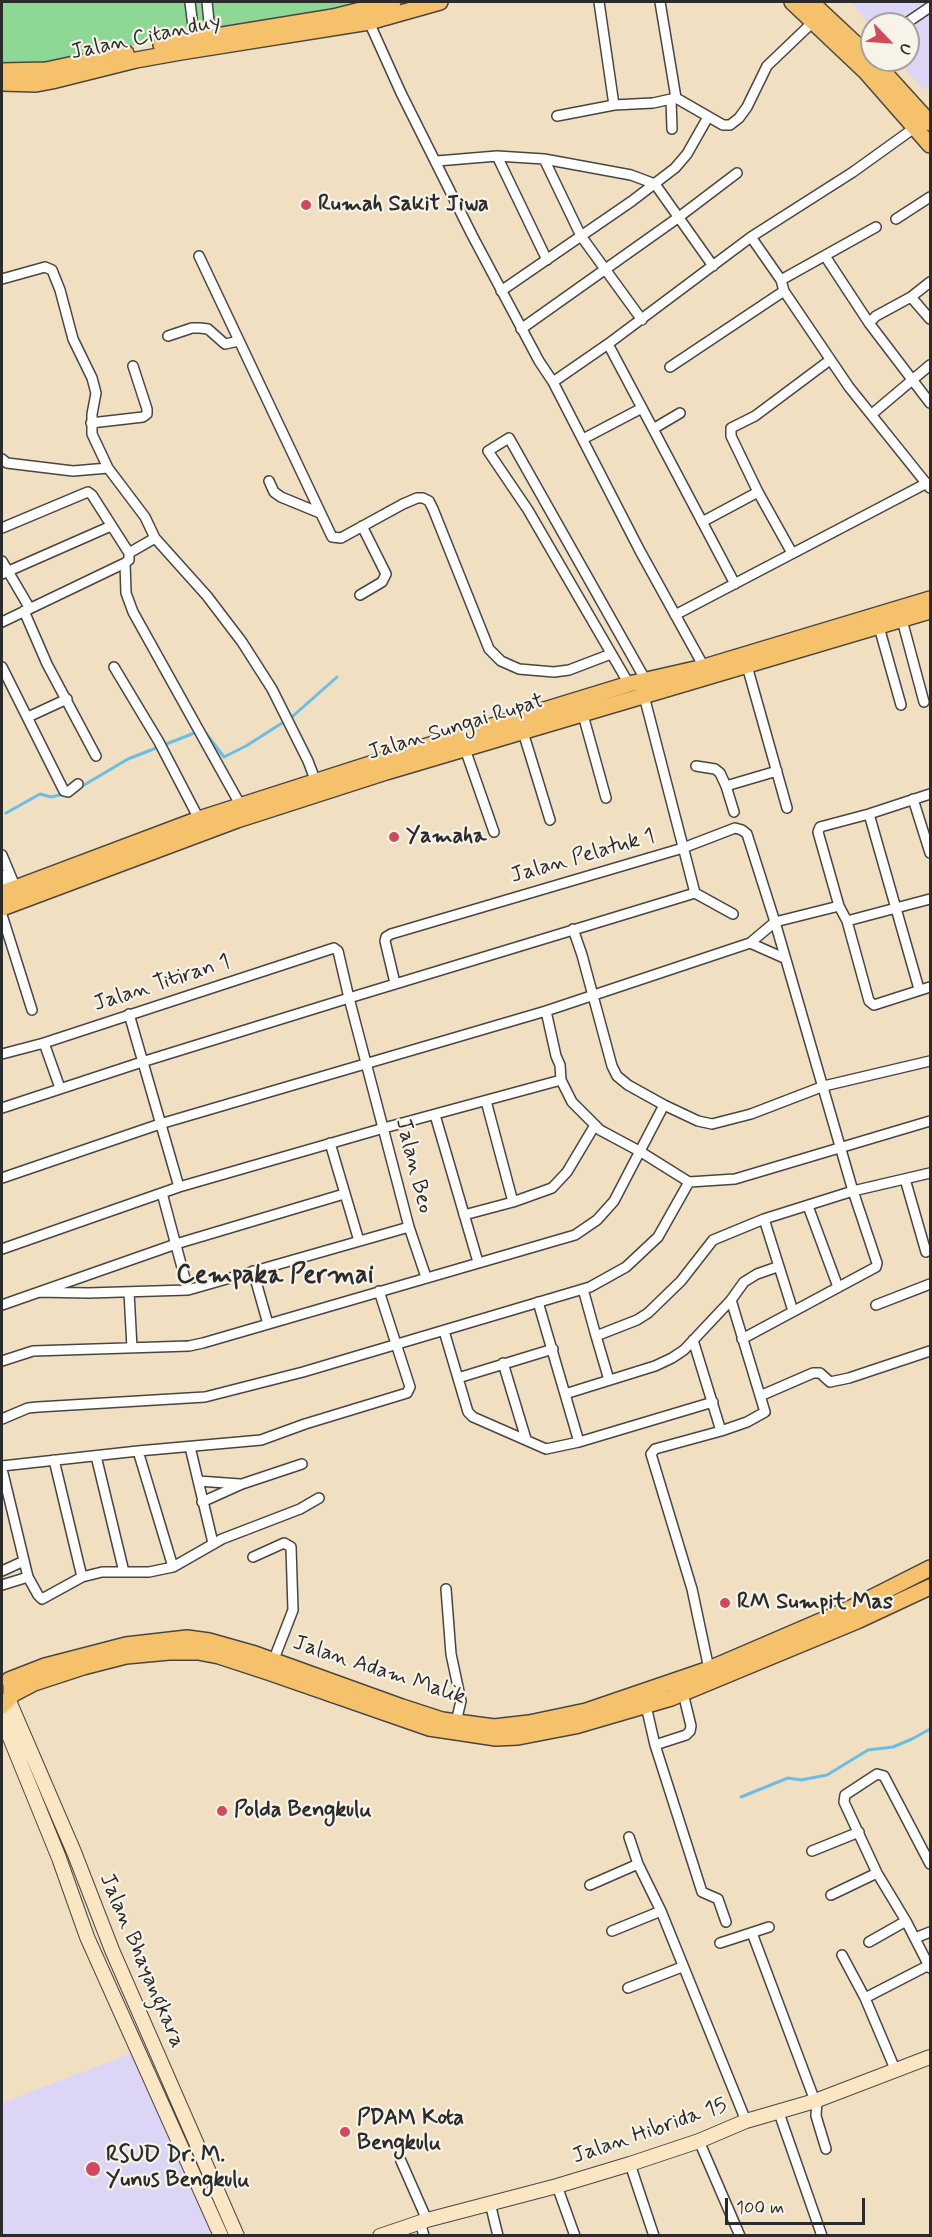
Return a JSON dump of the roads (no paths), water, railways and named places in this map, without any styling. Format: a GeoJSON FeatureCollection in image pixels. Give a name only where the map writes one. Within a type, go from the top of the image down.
{"type":"FeatureCollection","features":[{"type":"Feature","properties":{"kind":"main road","name":"Jalan Citanduy"},"geometry":{"type":"LineString","coordinates":[[2,71],[46,70],[195,44],[393,2]]}},
{"type":"Feature","properties":{"kind":"main road","name":"Jalan Citanduy"},"geometry":{"type":"LineString","coordinates":[[211,41],[369,22],[440,2]]}},
{"type":"Feature","properties":{"kind":"main road"},"geometry":{"type":"LineString","coordinates":[[792,2],[873,79],[926,121]]}},
{"type":"Feature","properties":{"kind":"main road"},"geometry":{"type":"LineString","coordinates":[[811,2],[860,45]]}},
{"type":"Feature","properties":{"kind":"main road","name":"Jalan Citanduy"},"geometry":{"type":"LineString","coordinates":[[2,83],[36,84],[52,81],[195,44]]}},
{"type":"Feature","properties":{"kind":"main road"},"geometry":{"type":"LineString","coordinates":[[885,72],[926,121],[930,145]]}},
{"type":"Feature","properties":{"kind":"main road","name":"Jalan Sungai Rupat"},"geometry":{"type":"LineString","coordinates":[[10,897],[386,772],[747,666],[795,646],[930,599]]}},
{"type":"Feature","properties":{"kind":"main road","name":"Jalan Sungai Rupat"},"geometry":{"type":"LineString","coordinates":[[10,897],[199,819],[645,679],[879,627],[930,611]]}},
{"type":"Feature","properties":{"kind":"main road","name":"Jalan Adam Malik"},"geometry":{"type":"LineString","coordinates":[[854,1614],[930,1569]]}},
{"type":"Feature","properties":{"kind":"main road","name":"Jalan Adam Malik"},"geometry":{"type":"LineString","coordinates":[[6,1691],[82,1666],[146,1653],[198,1652],[271,1666],[456,1722],[494,1727],[529,1724],[586,1711],[642,1690],[703,1676],[854,1614],[930,1587]]}},
{"type":"Feature","properties":{"kind":"main road","name":"Jalan Adam Malik"},"geometry":{"type":"LineString","coordinates":[[271,1666],[429,1728],[496,1738],[519,1737],[575,1726],[646,1706],[683,1693],[703,1676]]}},
{"type":"Feature","properties":{"kind":"main road"},"geometry":{"type":"LineString","coordinates":[[642,1690],[646,1706]]}},
{"type":"Feature","properties":{"kind":"street"},"geometry":{"type":"LineString","coordinates":[[190,2],[195,44]]}},
{"type":"Feature","properties":{"kind":"street"},"geometry":{"type":"LineString","coordinates":[[207,2],[211,41]]}},
{"type":"Feature","properties":{"kind":"street"},"geometry":{"type":"LineString","coordinates":[[599,2],[614,105]]}},
{"type":"Feature","properties":{"kind":"street"},"geometry":{"type":"LineString","coordinates":[[660,2],[674,99],[672,129]]}},
{"type":"Feature","properties":{"kind":"street"},"geometry":{"type":"LineString","coordinates":[[557,116],[614,105],[653,103],[674,99],[723,125],[735,122],[747,107],[767,66],[814,21]]}},
{"type":"Feature","properties":{"kind":"street"},"geometry":{"type":"LineString","coordinates":[[369,22],[406,102],[437,161],[441,175],[501,291],[553,382],[640,551],[704,667]]}},
{"type":"Feature","properties":{"kind":"street"},"geometry":{"type":"LineString","coordinates":[[501,291],[675,168],[687,154],[708,117]]}},
{"type":"Feature","properties":{"kind":"street"},"geometry":{"type":"LineString","coordinates":[[553,382],[642,320],[751,237],[853,172],[926,121]]}},
{"type":"Feature","properties":{"kind":"street"},"geometry":{"type":"LineString","coordinates":[[437,161],[497,156],[544,159],[631,175],[655,184],[713,267]]}},
{"type":"Feature","properties":{"kind":"street"},"geometry":{"type":"LineString","coordinates":[[497,156],[547,260]]}},
{"type":"Feature","properties":{"kind":"street"},"geometry":{"type":"LineString","coordinates":[[544,159],[581,236],[642,320]]}},
{"type":"Feature","properties":{"kind":"street"},"geometry":{"type":"LineString","coordinates":[[521,329],[737,173]]}},
{"type":"Feature","properties":{"kind":"street"},"geometry":{"type":"LineString","coordinates":[[896,219],[930,197]]}},
{"type":"Feature","properties":{"kind":"street"},"geometry":{"type":"LineString","coordinates":[[781,280],[876,227]]}},
{"type":"Feature","properties":{"kind":"street"},"geometry":{"type":"LineString","coordinates":[[751,237],[831,360],[926,482]]}},
{"type":"Feature","properties":{"kind":"street"},"geometry":{"type":"LineString","coordinates":[[200,256],[329,533],[336,539],[341,538],[417,498],[423,498],[429,501],[489,649],[501,661],[519,669],[544,672],[569,670],[611,654]]}},
{"type":"Feature","properties":{"kind":"street"},"geometry":{"type":"LineString","coordinates":[[825,256],[869,323],[930,403]]}},
{"type":"Feature","properties":{"kind":"street"},"geometry":{"type":"LineString","coordinates":[[2,279],[45,267],[52,270],[60,290],[73,339],[92,378],[96,393],[91,423],[92,434],[108,468],[145,517],[155,538],[227,621],[272,689],[316,782]]}},
{"type":"Feature","properties":{"kind":"street"},"geometry":{"type":"LineString","coordinates":[[869,323],[884,311],[911,297],[930,282]]}},
{"type":"Feature","properties":{"kind":"street"},"geometry":{"type":"LineString","coordinates":[[670,368],[784,291]]}},
{"type":"Feature","properties":{"kind":"street"},"geometry":{"type":"LineString","coordinates":[[911,297],[930,319]]}},
{"type":"Feature","properties":{"kind":"street"},"geometry":{"type":"LineString","coordinates":[[168,336],[192,328],[200,328],[208,329],[225,344],[239,341]]}},
{"type":"Feature","properties":{"kind":"street"},"geometry":{"type":"LineString","coordinates":[[608,344],[735,584]]}},
{"type":"Feature","properties":{"kind":"street"},"geometry":{"type":"LineString","coordinates":[[792,553],[758,492],[731,436],[731,428],[754,416],[831,360]]}},
{"type":"Feature","properties":{"kind":"street"},"geometry":{"type":"LineString","coordinates":[[872,414],[930,365]]}},
{"type":"Feature","properties":{"kind":"street"},"geometry":{"type":"LineString","coordinates":[[91,423],[143,417],[147,414],[133,366]]}},
{"type":"Feature","properties":{"kind":"street"},"geometry":{"type":"LineString","coordinates":[[583,439],[642,408]]}},
{"type":"Feature","properties":{"kind":"street"},"geometry":{"type":"LineString","coordinates":[[653,429],[680,413]]}},
{"type":"Feature","properties":{"kind":"street"},"geometry":{"type":"LineString","coordinates":[[629,684],[528,510],[488,451],[509,438],[645,679]]}},
{"type":"Feature","properties":{"kind":"street"},"geometry":{"type":"LineString","coordinates":[[2,459],[7,463],[73,471],[108,468]]}},
{"type":"Feature","properties":{"kind":"street"},"geometry":{"type":"LineString","coordinates":[[675,615],[926,482],[930,468]]}},
{"type":"Feature","properties":{"kind":"street"},"geometry":{"type":"LineString","coordinates":[[269,481],[274,492],[281,497],[320,513]]}},
{"type":"Feature","properties":{"kind":"street"},"geometry":{"type":"LineString","coordinates":[[2,528],[88,492],[129,553],[129,561],[2,621]]}},
{"type":"Feature","properties":{"kind":"street"},"geometry":{"type":"LineString","coordinates":[[702,522],[758,492]]}},
{"type":"Feature","properties":{"kind":"street"},"geometry":{"type":"LineString","coordinates":[[528,510],[544,499]]}},
{"type":"Feature","properties":{"kind":"street"},"geometry":{"type":"LineString","coordinates":[[4,573],[111,526]]}},
{"type":"Feature","properties":{"kind":"street"},"geometry":{"type":"LineString","coordinates":[[360,595],[382,582],[386,574],[362,526]]}},
{"type":"Feature","properties":{"kind":"street"},"geometry":{"type":"LineString","coordinates":[[129,553],[155,538]]}},
{"type":"Feature","properties":{"kind":"street"},"geometry":{"type":"LineString","coordinates":[[2,561],[4,573],[27,609],[47,664],[96,756]]}},
{"type":"Feature","properties":{"kind":"street"},"geometry":{"type":"LineString","coordinates":[[125,563],[126,593],[133,612],[241,806]]}},
{"type":"Feature","properties":{"kind":"street"},"geometry":{"type":"LineString","coordinates":[[902,620],[924,702]]}},
{"type":"Feature","properties":{"kind":"street"},"geometry":{"type":"LineString","coordinates":[[879,627],[901,705]]}},
{"type":"Feature","properties":{"kind":"street"},"geometry":{"type":"LineString","coordinates":[[747,666],[788,808]]}},
{"type":"Feature","properties":{"kind":"street"},"geometry":{"type":"LineString","coordinates":[[2,667],[64,791],[68,792],[78,784]]}},
{"type":"Feature","properties":{"kind":"street"},"geometry":{"type":"LineString","coordinates":[[114,667],[159,742],[199,819]]}},
{"type":"Feature","properties":{"kind":"street"},"geometry":{"type":"LineString","coordinates":[[644,696],[695,892],[733,914]]}},
{"type":"Feature","properties":{"kind":"street"},"geometry":{"type":"LineString","coordinates":[[28,717],[67,699]]}},
{"type":"Feature","properties":{"kind":"street"},"geometry":{"type":"LineString","coordinates":[[583,714],[606,798]]}},
{"type":"Feature","properties":{"kind":"street"},"geometry":{"type":"LineString","coordinates":[[523,732],[550,820]]}},
{"type":"Feature","properties":{"kind":"street"},"geometry":{"type":"LineString","coordinates":[[465,749],[494,832]]}},
{"type":"Feature","properties":{"kind":"street"},"geometry":{"type":"LineString","coordinates":[[696,766],[715,769],[720,773],[734,812]]}},
{"type":"Feature","properties":{"kind":"street"},"geometry":{"type":"LineString","coordinates":[[726,786],[777,771]]}},
{"type":"Feature","properties":{"kind":"street"},"geometry":{"type":"LineString","coordinates":[[930,794],[818,830],[870,1003],[874,1005],[930,987]]}},
{"type":"Feature","properties":{"kind":"street"},"geometry":{"type":"LineString","coordinates":[[914,799],[930,849]]}},
{"type":"Feature","properties":{"kind":"street"},"geometry":{"type":"LineString","coordinates":[[868,814],[919,989]]}},
{"type":"Feature","properties":{"kind":"street","name":"Jalan Pelatuk 1"},"geometry":{"type":"LineString","coordinates":[[395,983],[385,941],[386,937],[391,934],[683,848],[735,828],[747,834],[775,921]]}},
{"type":"Feature","properties":{"kind":"street"},"geometry":{"type":"LineString","coordinates":[[2,855],[10,897]]}},
{"type":"Feature","properties":{"kind":"street"},"geometry":{"type":"LineString","coordinates":[[2,875],[10,897]]}},
{"type":"Feature","properties":{"kind":"street"},"geometry":{"type":"LineString","coordinates":[[2,1108],[395,983],[518,948],[695,892]]}},
{"type":"Feature","properties":{"kind":"street"},"geometry":{"type":"LineString","coordinates":[[847,921],[930,900]]}},
{"type":"Feature","properties":{"kind":"street"},"geometry":{"type":"LineString","coordinates":[[2,1178],[160,1124],[546,1011],[750,943],[775,921],[839,906]]}},
{"type":"Feature","properties":{"kind":"street"},"geometry":{"type":"LineString","coordinates":[[2,915],[32,1010]]}},
{"type":"Feature","properties":{"kind":"street"},"geometry":{"type":"LineString","coordinates":[[742,1339],[876,1267],[877,1263],[839,1147],[824,1086],[784,958],[775,921]]}},
{"type":"Feature","properties":{"kind":"street"},"geometry":{"type":"LineString","coordinates":[[573,929],[612,1066],[617,1076],[628,1085],[698,1121],[712,1124],[752,1114],[824,1086],[930,1061]]}},
{"type":"Feature","properties":{"kind":"street"},"geometry":{"type":"LineString","coordinates":[[750,943],[784,958]]}},
{"type":"Feature","properties":{"kind":"street","name":"Jalan Beo"},"geometry":{"type":"LineString","coordinates":[[334,948],[338,951],[409,1227],[426,1277]]}},
{"type":"Feature","properties":{"kind":"street","name":"Jalan Titiran 1"},"geometry":{"type":"LineString","coordinates":[[2,1054],[44,1043],[334,948]]}},
{"type":"Feature","properties":{"kind":"street"},"geometry":{"type":"LineString","coordinates":[[546,1011],[560,1065],[561,1080],[572,1102],[600,1130],[689,1182],[735,1179],[930,1122]]}},
{"type":"Feature","properties":{"kind":"street"},"geometry":{"type":"LineString","coordinates":[[129,1014],[179,1187]]}},
{"type":"Feature","properties":{"kind":"street"},"geometry":{"type":"LineString","coordinates":[[44,1043],[60,1088]]}},
{"type":"Feature","properties":{"kind":"street"},"geometry":{"type":"LineString","coordinates":[[2,1249],[179,1187],[561,1080]]}},
{"type":"Feature","properties":{"kind":"street"},"geometry":{"type":"LineString","coordinates":[[486,1101],[513,1202]]}},
{"type":"Feature","properties":{"kind":"street"},"geometry":{"type":"LineString","coordinates":[[2,1361],[33,1351],[189,1346],[575,1235],[597,1220],[614,1201],[664,1105]]}},
{"type":"Feature","properties":{"kind":"street"},"geometry":{"type":"LineString","coordinates":[[435,1115],[478,1262]]}},
{"type":"Feature","properties":{"kind":"street"},"geometry":{"type":"LineString","coordinates":[[464,1215],[513,1202],[552,1188],[567,1172],[595,1125]]}},
{"type":"Feature","properties":{"kind":"street"},"geometry":{"type":"LineString","coordinates":[[330,1143],[358,1241]]}},
{"type":"Feature","properties":{"kind":"street"},"geometry":{"type":"LineString","coordinates":[[596,1336],[637,1320],[648,1313],[681,1281],[713,1240],[764,1219],[854,1191],[930,1173]]}},
{"type":"Feature","properties":{"kind":"street"},"geometry":{"type":"LineString","coordinates":[[905,1179],[926,1252]]}},
{"type":"Feature","properties":{"kind":"street"},"geometry":{"type":"LineString","coordinates":[[2,1419],[28,1408],[205,1398],[444,1331],[583,1289],[626,1267],[658,1236],[689,1182]]}},
{"type":"Feature","properties":{"kind":"street"},"geometry":{"type":"LineString","coordinates":[[162,1193],[188,1290]]}},
{"type":"Feature","properties":{"kind":"street"},"geometry":{"type":"LineString","coordinates":[[2,1305],[176,1244],[344,1194]]}},
{"type":"Feature","properties":{"kind":"street"},"geometry":{"type":"LineString","coordinates":[[808,1206],[838,1287]]}},
{"type":"Feature","properties":{"kind":"street"},"geometry":{"type":"LineString","coordinates":[[764,1219],[777,1267],[793,1311]]}},
{"type":"Feature","properties":{"kind":"street"},"geometry":{"type":"LineString","coordinates":[[39,1292],[188,1290],[409,1227]]}},
{"type":"Feature","properties":{"kind":"street"},"geometry":{"type":"LineString","coordinates":[[565,1394],[655,1366],[672,1358],[684,1350],[731,1300],[744,1282],[757,1274],[777,1267]]}},
{"type":"Feature","properties":{"kind":"street"},"geometry":{"type":"LineString","coordinates":[[253,1271],[268,1324]]}},
{"type":"Feature","properties":{"kind":"street"},"geometry":{"type":"LineString","coordinates":[[876,1305],[930,1284]]}},
{"type":"Feature","properties":{"kind":"street"},"geometry":{"type":"LineString","coordinates":[[583,1289],[609,1380]]}},
{"type":"Feature","properties":{"kind":"street"},"geometry":{"type":"LineString","coordinates":[[319,1498],[300,1509],[213,1543],[173,1567],[149,1572],[102,1572],[82,1577],[42,1599],[28,1576],[2,1468],[54,1460],[261,1440],[407,1393],[410,1387],[379,1291]]}},
{"type":"Feature","properties":{"kind":"street"},"geometry":{"type":"LineString","coordinates":[[129,1292],[132,1348]]}},
{"type":"Feature","properties":{"kind":"street"},"geometry":{"type":"LineString","coordinates":[[703,1676],[692,1589],[651,1454],[655,1449],[721,1431],[764,1413],[765,1409],[731,1300]]}},
{"type":"Feature","properties":{"kind":"street"},"geometry":{"type":"LineString","coordinates":[[538,1302],[579,1442]]}},
{"type":"Feature","properties":{"kind":"street"},"geometry":{"type":"LineString","coordinates":[[444,1331],[468,1412],[473,1417],[546,1449],[579,1442],[713,1402]]}},
{"type":"Feature","properties":{"kind":"street"},"geometry":{"type":"LineString","coordinates":[[693,1340],[721,1431]]}},
{"type":"Feature","properties":{"kind":"street"},"geometry":{"type":"LineString","coordinates":[[458,1378],[553,1348]]}},
{"type":"Feature","properties":{"kind":"street"},"geometry":{"type":"LineString","coordinates":[[760,1396],[813,1373],[820,1373],[830,1382],[849,1378],[930,1351]]}},
{"type":"Feature","properties":{"kind":"street"},"geometry":{"type":"LineString","coordinates":[[503,1363],[526,1439]]}},
{"type":"Feature","properties":{"kind":"street"},"geometry":{"type":"LineString","coordinates":[[190,1447],[213,1543]]}},
{"type":"Feature","properties":{"kind":"street"},"geometry":{"type":"LineString","coordinates":[[138,1451],[173,1567]]}},
{"type":"Feature","properties":{"kind":"street"},"geometry":{"type":"LineString","coordinates":[[96,1456],[124,1572]]}},
{"type":"Feature","properties":{"kind":"street"},"geometry":{"type":"LineString","coordinates":[[54,1460],[82,1577]]}},
{"type":"Feature","properties":{"kind":"street"},"geometry":{"type":"LineString","coordinates":[[202,1502],[242,1484],[302,1464]]}},
{"type":"Feature","properties":{"kind":"street"},"geometry":{"type":"LineString","coordinates":[[198,1481],[242,1484]]}},
{"type":"Feature","properties":{"kind":"street"},"geometry":{"type":"LineString","coordinates":[[253,1557],[284,1543],[291,1547],[293,1610],[271,1666]]}},
{"type":"Feature","properties":{"kind":"street"},"geometry":{"type":"LineString","coordinates":[[2,1571],[24,1561]]}},
{"type":"Feature","properties":{"kind":"street"},"geometry":{"type":"LineString","coordinates":[[2,1586],[28,1576]]}},
{"type":"Feature","properties":{"kind":"street"},"geometry":{"type":"LineString","coordinates":[[446,1589],[451,1653],[461,1701],[456,1722]]}},
{"type":"Feature","properties":{"kind":"street","name":"Jalan Bhayangkara"},"geometry":{"type":"LineString","coordinates":[[6,1691],[112,1950],[237,2235]]}},
{"type":"Feature","properties":{"kind":"street"},"geometry":{"type":"LineString","coordinates":[[655,1745],[686,1736],[690,1731],[691,1726],[683,1693]]}},
{"type":"Feature","properties":{"kind":"street"},"geometry":{"type":"LineString","coordinates":[[646,1706],[655,1745],[702,1892],[718,1899],[726,1922]]}},
{"type":"Feature","properties":{"kind":"street"},"geometry":{"type":"LineString","coordinates":[[2,1718],[59,1858],[96,1958],[216,2224],[228,2213]]}},
{"type":"Feature","properties":{"kind":"street"},"geometry":{"type":"LineString","coordinates":[[865,1998],[930,1967],[906,1921],[877,1874],[844,1797],[877,1774],[881,1774],[930,1864]]}},
{"type":"Feature","properties":{"kind":"street"},"geometry":{"type":"LineString","coordinates":[[37,1805],[51,1800]]}},
{"type":"Feature","properties":{"kind":"street"},"geometry":{"type":"LineString","coordinates":[[812,1851],[859,1832]]}},
{"type":"Feature","properties":{"kind":"street"},"geometry":{"type":"LineString","coordinates":[[629,1837],[638,1864],[661,1911],[746,2121]]}},
{"type":"Feature","properties":{"kind":"street"},"geometry":{"type":"LineString","coordinates":[[590,1885],[638,1864]]}},
{"type":"Feature","properties":{"kind":"street"},"geometry":{"type":"LineString","coordinates":[[831,1895],[877,1874]]}},
{"type":"Feature","properties":{"kind":"street"},"geometry":{"type":"LineString","coordinates":[[612,1931],[661,1911]]}},
{"type":"Feature","properties":{"kind":"street"},"geometry":{"type":"LineString","coordinates":[[869,1942],[906,1921]]}},
{"type":"Feature","properties":{"kind":"street"},"geometry":{"type":"LineString","coordinates":[[720,1943],[769,1927]]}},
{"type":"Feature","properties":{"kind":"street"},"geometry":{"type":"LineString","coordinates":[[915,1938],[930,1932]]}},
{"type":"Feature","properties":{"kind":"street"},"geometry":{"type":"LineString","coordinates":[[752,1934],[816,2101],[816,2116],[826,2149]]}},
{"type":"Feature","properties":{"kind":"street"},"geometry":{"type":"LineString","coordinates":[[842,1955],[865,1998],[895,2070]]}},
{"type":"Feature","properties":{"kind":"street"},"geometry":{"type":"LineString","coordinates":[[628,1988],[682,1967]]}},
{"type":"Feature","properties":{"kind":"street","name":"Jalan Hibrida 15"},"geometry":{"type":"LineString","coordinates":[[380,2235],[424,2226],[490,2203],[630,2164],[699,2141],[746,2121],[816,2101],[930,2057]]}},
{"type":"Feature","properties":{"kind":"street"},"geometry":{"type":"LineString","coordinates":[[779,2113],[822,2235]]}},
{"type":"Feature","properties":{"kind":"street"},"geometry":{"type":"LineString","coordinates":[[699,2141],[740,2235]]}},
{"type":"Feature","properties":{"kind":"street"},"geometry":{"type":"LineString","coordinates":[[401,2161],[424,2226]]}},
{"type":"Feature","properties":{"kind":"street"},"geometry":{"type":"LineString","coordinates":[[630,2164],[654,2235]]}},
{"type":"Feature","properties":{"kind":"street"},"geometry":{"type":"LineString","coordinates":[[557,2186],[574,2235]]}},
{"type":"Feature","properties":{"kind":"street"},"geometry":{"type":"LineString","coordinates":[[490,2203],[498,2235]]}},
{"type":"Feature","properties":{"kind":"waterway"},"geometry":{"type":"LineString","coordinates":[[205,732],[224,757],[293,716],[337,677]]}},
{"type":"Feature","properties":{"kind":"waterway"},"geometry":{"type":"LineString","coordinates":[[79,788],[128,759],[197,732]]}},
{"type":"Feature","properties":{"kind":"waterway"},"geometry":{"type":"LineString","coordinates":[[6,813],[40,794],[51,797],[64,794]]}},
{"type":"Feature","properties":{"kind":"waterway"},"geometry":{"type":"LineString","coordinates":[[741,1797],[788,1778],[801,1780],[827,1775],[868,1750],[893,1747],[930,1729]]}},
{"type":"Feature","properties":{"kind":"place","name":"Rumah Sakit Jiwa"},"geometry":{"type":"Point","coordinates":[306,205]}},
{"type":"Feature","properties":{"kind":"place","name":"Yamaha"},"geometry":{"type":"Point","coordinates":[394,837]}},
{"type":"Feature","properties":{"kind":"place","name":"RM Sumpit Mas"},"geometry":{"type":"Point","coordinates":[725,1603]}},
{"type":"Feature","properties":{"kind":"place","name":"Polda Bengkulu"},"geometry":{"type":"Point","coordinates":[222,1811]}},
{"type":"Feature","properties":{"kind":"place","name":"PDAM Kota Bengkulu"},"geometry":{"type":"Point","coordinates":[345,2132]}},
{"type":"Feature","properties":{"kind":"place","name":"RSUD Dr. M. Yunus Bengkulu"},"geometry":{"type":"Point","coordinates":[93,2169]}},
{"type":"Feature","properties":{"kind":"district","name":"Cempaka Permai"},"geometry":{"type":"Point","coordinates":[275,1277]}}]}
